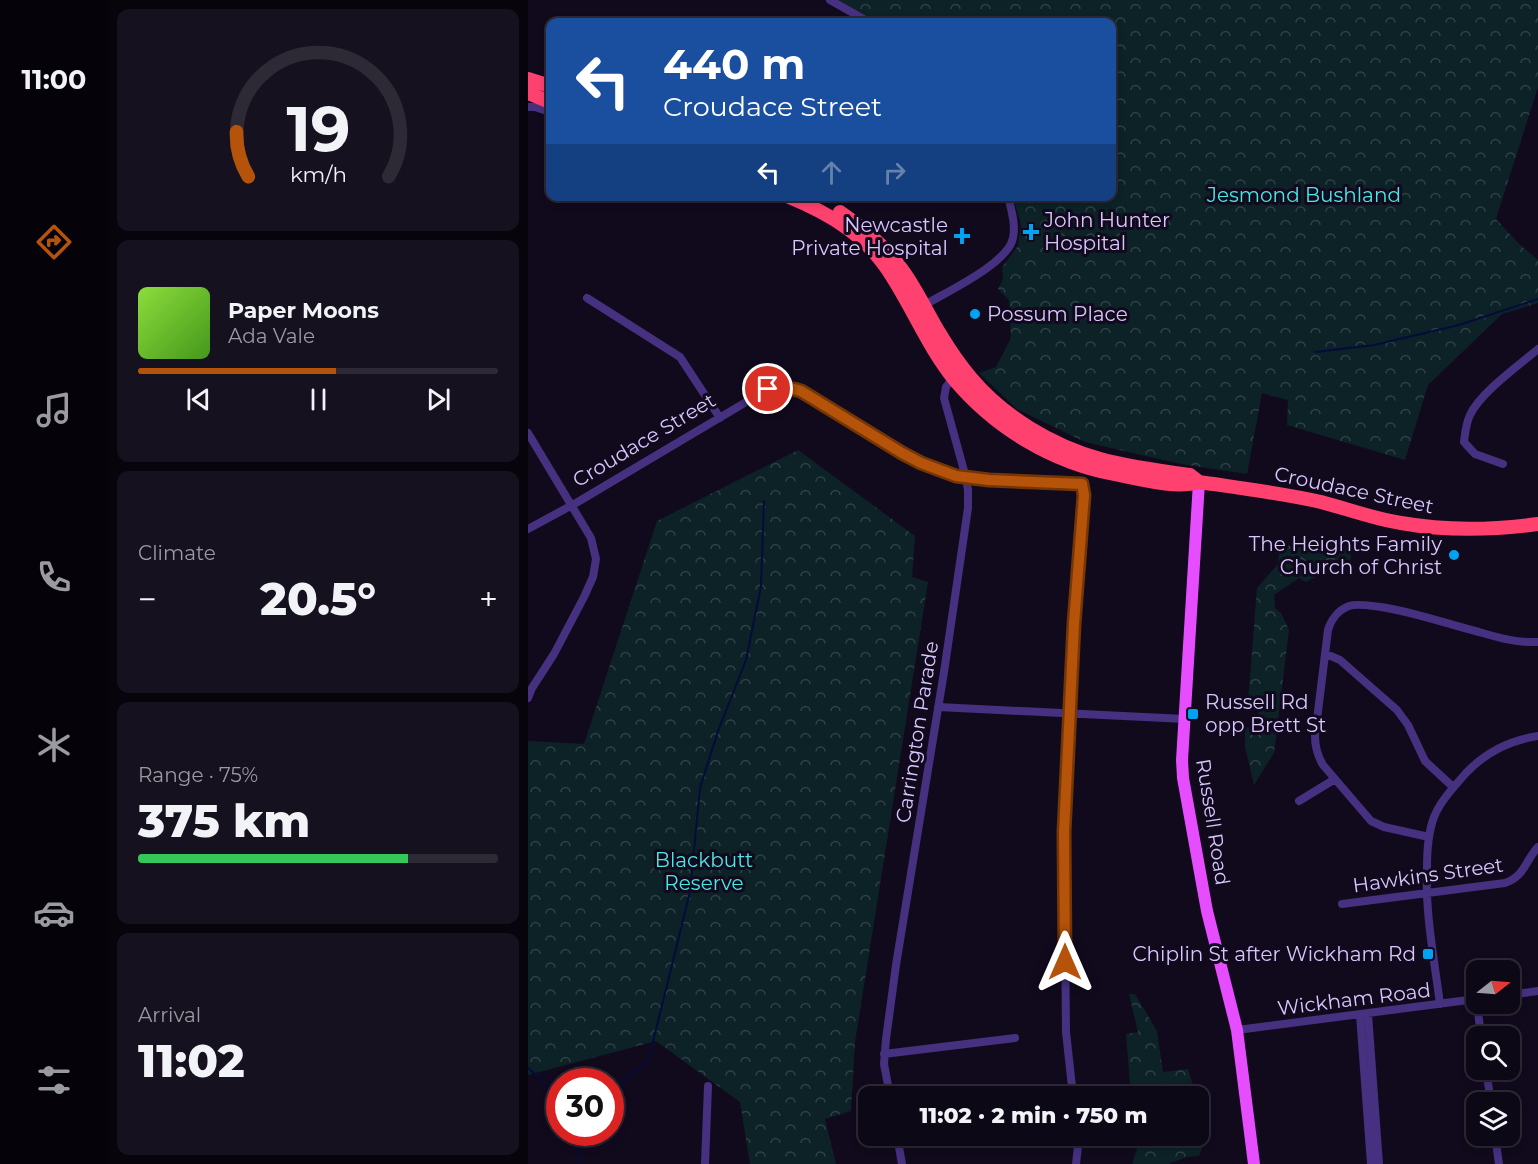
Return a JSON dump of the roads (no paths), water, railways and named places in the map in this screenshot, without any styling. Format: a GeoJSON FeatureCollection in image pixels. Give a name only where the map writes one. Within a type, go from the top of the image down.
{"type":"FeatureCollection","features":[{"type":"Feature","properties":{"kind":"highway"},"geometry":{"type":"LineString","coordinates":[[528,79],[546,85]]}},
{"type":"Feature","properties":{"kind":"highway"},"geometry":{"type":"LineString","coordinates":[[528,93],[546,100]]}},
{"type":"Feature","properties":{"kind":"highway"},"geometry":{"type":"LineString","coordinates":[[799,201],[837,220],[875,252],[971,378],[992,400],[1014,417],[1044,437],[1069,448],[1101,459],[1190,475],[1199,482]]}},
{"type":"Feature","properties":{"kind":"highway"},"geometry":{"type":"LineString","coordinates":[[821,201],[862,227],[883,246],[903,270],[928,341],[953,378],[981,408],[1033,445],[1058,458],[1101,471],[1160,482],[1188,485],[1199,482]]}},
{"type":"Feature","properties":{"kind":"highway","name":"Croudace Street"},"geometry":{"type":"LineString","coordinates":[[1199,482],[1321,502],[1399,523],[1434,528],[1538,524]]}},
{"type":"Feature","properties":{"kind":"main road","name":"Russell Road"},"geometry":{"type":"LineString","coordinates":[[1199,482],[1182,760],[1184,786],[1207,911],[1237,1030],[1254,1164]]}},
{"type":"Feature","properties":{"kind":"main road"},"geometry":{"type":"LineString","coordinates":[[1178,484],[1191,495],[1197,510]]}},
{"type":"Feature","properties":{"kind":"street"},"geometry":{"type":"LineString","coordinates":[[830,0],[862,18]]}},
{"type":"Feature","properties":{"kind":"street"},"geometry":{"type":"LineString","coordinates":[[528,107],[546,111]]}},
{"type":"Feature","properties":{"kind":"street"},"geometry":{"type":"LineString","coordinates":[[918,309],[995,263],[1011,247],[1014,227],[1009,201]]}},
{"type":"Feature","properties":{"kind":"street"},"geometry":{"type":"LineString","coordinates":[[587,298],[680,357],[720,418]]}},
{"type":"Feature","properties":{"kind":"street"},"geometry":{"type":"LineString","coordinates":[[1503,464],[1475,454],[1464,442],[1467,423],[1470,414],[1481,399],[1538,349]]}},
{"type":"Feature","properties":{"kind":"street","name":"Carrington Parade"},"geometry":{"type":"LineString","coordinates":[[888,1086],[884,1054],[896,964],[968,508],[966,478],[944,398],[946,387],[953,378]]}},
{"type":"Feature","properties":{"kind":"street","name":"Croudace Street"},"geometry":{"type":"LineString","coordinates":[[528,529],[768,389],[780,387],[790,387],[801,391],[902,453],[956,476],[989,480],[1082,484],[1084,495],[1070,714]]}},
{"type":"Feature","properties":{"kind":"street"},"geometry":{"type":"LineString","coordinates":[[528,433],[591,538],[596,559],[593,577],[554,654],[528,698]]}},
{"type":"Feature","properties":{"kind":"street"},"geometry":{"type":"LineString","coordinates":[[1429,837],[1376,825],[1318,757],[1315,743],[1328,630],[1333,620],[1342,610],[1356,605],[1399,610],[1513,641],[1538,642]]}},
{"type":"Feature","properties":{"kind":"street"},"geometry":{"type":"LineString","coordinates":[[1326,654],[1340,660],[1397,710],[1408,725],[1425,761],[1453,787]]}},
{"type":"Feature","properties":{"kind":"street"},"geometry":{"type":"LineString","coordinates":[[938,707],[1185,719]]}},
{"type":"Feature","properties":{"kind":"street"},"geometry":{"type":"LineString","coordinates":[[1070,714],[1064,832],[1066,1032],[1072,1086]]}},
{"type":"Feature","properties":{"kind":"street"},"geometry":{"type":"LineString","coordinates":[[1440,1004],[1426,893],[1429,837],[1434,816],[1444,798],[1474,764],[1495,750],[1515,741],[1538,736]]}},
{"type":"Feature","properties":{"kind":"street"},"geometry":{"type":"LineString","coordinates":[[1299,801],[1335,779]]}},
{"type":"Feature","properties":{"kind":"street","name":"Hawkins Street"},"geometry":{"type":"LineString","coordinates":[[1342,904],[1512,880],[1519,876],[1538,847]]}},
{"type":"Feature","properties":{"kind":"street"},"geometry":{"type":"LineString","coordinates":[[1520,993],[1538,991]]}},
{"type":"Feature","properties":{"kind":"street","name":"Wickham Road"},"geometry":{"type":"LineString","coordinates":[[1237,1030],[1466,1002]]}},
{"type":"Feature","properties":{"kind":"street"},"geometry":{"type":"LineString","coordinates":[[1364,1014],[1371,1164]]}},
{"type":"Feature","properties":{"kind":"street"},"geometry":{"type":"LineString","coordinates":[[1364,1014],[1379,1164]]}},
{"type":"Feature","properties":{"kind":"street"},"geometry":{"type":"LineString","coordinates":[[884,1054],[1015,1038]]}},
{"type":"Feature","properties":{"kind":"street"},"geometry":{"type":"LineString","coordinates":[[705,1164],[708,1086]]}},
{"type":"Feature","properties":{"kind":"street"},"geometry":{"type":"LineString","coordinates":[[899,1146],[902,1164]]}},
{"type":"Feature","properties":{"kind":"street"},"geometry":{"type":"LineString","coordinates":[[1076,1164],[1078,1146]]}},
{"type":"Feature","properties":{"kind":"street"},"geometry":{"type":"LineString","coordinates":[[1496,1146],[1498,1164]]}},
{"type":"Feature","properties":{"kind":"waterway"},"geometry":{"type":"LineString","coordinates":[[1315,352],[1374,345],[1459,325],[1538,299]]}},
{"type":"Feature","properties":{"kind":"waterway"},"geometry":{"type":"LineString","coordinates":[[624,1079],[648,1062],[690,892],[700,788],[718,731],[746,660],[761,586],[764,501]]}},
{"type":"Feature","properties":{"kind":"waterway"},"geometry":{"type":"LineString","coordinates":[[528,1068],[546,1086]]}},
{"type":"Feature","properties":{"kind":"waterway"},"geometry":{"type":"LineString","coordinates":[[579,1164],[580,1146]]}},
{"type":"Feature","properties":{"kind":"place","name":"John Hunter Hospital"},"geometry":{"type":"Point","coordinates":[1031,232]}},
{"type":"Feature","properties":{"kind":"place","name":"Newcastle Private Hospital"},"geometry":{"type":"Point","coordinates":[962,236]}},
{"type":"Feature","properties":{"kind":"place","name":"Possum Place"},"geometry":{"type":"Point","coordinates":[975,314]}},
{"type":"Feature","properties":{"kind":"place","name":"The Heights Family Church of Christ"},"geometry":{"type":"Point","coordinates":[1454,555]}},
{"type":"Feature","properties":{"kind":"place","name":"Russell Rd opp Brett St"},"geometry":{"type":"Point","coordinates":[1193,714]}},
{"type":"Feature","properties":{"kind":"place","name":"Chiplin St after Wickham Rd"},"geometry":{"type":"Point","coordinates":[1428,954]}},
{"type":"Feature","properties":{"kind":"park label","name":"Jesmond Bushland"},"geometry":{"type":"Point","coordinates":[1304,195]}},
{"type":"Feature","properties":{"kind":"park label","name":"Blackbutt Reserve"},"geometry":{"type":"Point","coordinates":[704,872]}}]}
